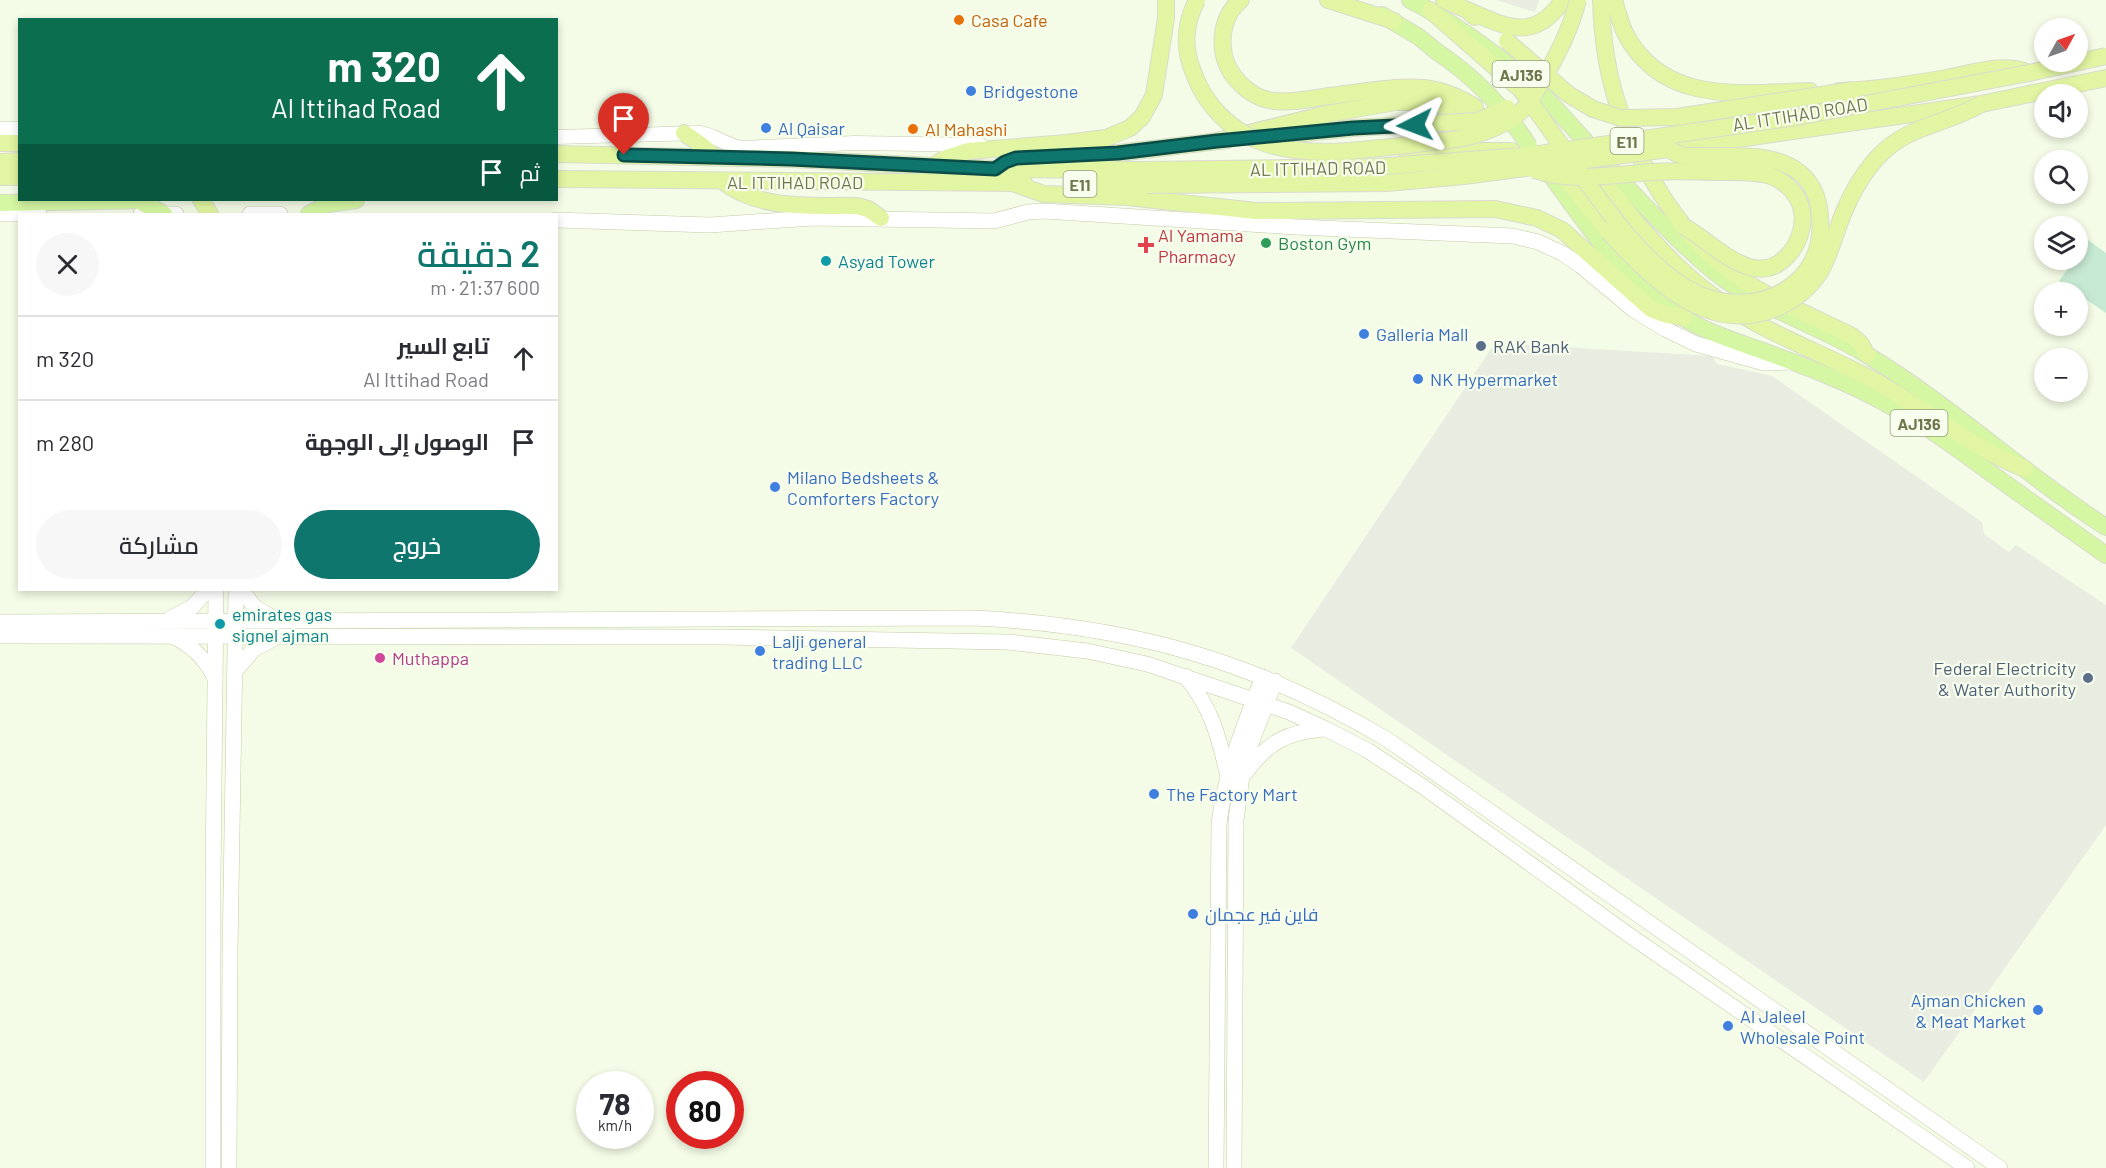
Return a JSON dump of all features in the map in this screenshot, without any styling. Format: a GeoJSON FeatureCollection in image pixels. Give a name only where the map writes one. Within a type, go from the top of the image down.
{"type":"FeatureCollection","features":[{"type":"Feature","properties":{"kind":"highway"},"geometry":{"type":"LineString","coordinates":[[932,166],[961,153],[1106,138],[1123,132],[1137,122],[1147,110],[1154,95],[1166,18],[1166,0]]}},
{"type":"Feature","properties":{"kind":"highway"},"geometry":{"type":"LineString","coordinates":[[1197,0],[1187,27],[1187,55],[1202,92],[1223,118],[1258,141],[1291,149],[1310,150],[1380,148],[1455,139],[1476,135],[1503,123],[1518,114],[1531,101],[1563,43],[1578,0]]}},
{"type":"Feature","properties":{"kind":"highway"},"geometry":{"type":"LineString","coordinates":[[1241,0],[1230,12],[1226,21],[1223,32],[1223,54],[1233,75],[1241,84],[1263,99],[1302,100],[1378,89],[1424,88],[1455,95],[1492,121]]}},
{"type":"Feature","properties":{"kind":"highway"},"geometry":{"type":"LineString","coordinates":[[1328,0],[1394,21]]}},
{"type":"Feature","properties":{"kind":"highway"},"geometry":{"type":"LineString","coordinates":[[1444,0],[1503,26],[1522,28],[1532,27],[1545,21],[1563,0]]}},
{"type":"Feature","properties":{"kind":"highway"},"geometry":{"type":"LineString","coordinates":[[1601,0],[1609,72],[1625,129],[1640,158],[1683,226],[1715,259],[1738,277],[1852,336],[1861,344],[1867,355]]}},
{"type":"Feature","properties":{"kind":"highway"},"geometry":{"type":"LineString","coordinates":[[1614,0],[1624,30],[1641,55],[1669,78],[1686,86],[1733,93],[1853,90]]}},
{"type":"Feature","properties":{"kind":"highway"},"geometry":{"type":"LineString","coordinates":[[1430,10],[1520,90],[1626,232],[1650,258],[1679,283],[1714,300],[1742,304],[1766,300],[1798,279],[1811,262],[1818,246],[1820,231],[1818,199],[1807,180],[1788,165],[1773,160],[1685,156],[1669,149]]}},
{"type":"Feature","properties":{"kind":"highway"},"geometry":{"type":"LineString","coordinates":[[1467,10],[1524,54],[1568,94],[1593,109],[1621,118],[1677,117],[1925,81],[1997,68],[2017,69],[2029,73]]}},
{"type":"Feature","properties":{"kind":"highway","name":"AL ITTIHAD ROAD"},"geometry":{"type":"LineString","coordinates":[[1527,156],[1797,117],[2106,56]]}},
{"type":"Feature","properties":{"kind":"highway","name":"AL ITTIHAD ROAD"},"geometry":{"type":"LineString","coordinates":[[558,179],[1012,183],[1363,168],[1527,156],[1669,149],[1981,104],[2106,78]]}},
{"type":"Feature","properties":{"kind":"highway"},"geometry":{"type":"LineString","coordinates":[[995,169],[1016,158],[1118,153],[1353,128],[1477,121],[1506,109],[1540,85]]}},
{"type":"Feature","properties":{"kind":"highway"},"geometry":{"type":"LineString","coordinates":[[1217,141],[1322,114],[1395,102],[1446,106],[1492,121],[1591,172],[1606,185],[1656,245],[1683,272],[1736,312],[1780,337],[1875,381],[1990,453],[2025,469]]}},
{"type":"Feature","properties":{"kind":"highway"},"geometry":{"type":"LineString","coordinates":[[1380,148],[1402,151],[1506,150],[1527,156],[1565,175],[1608,231],[1649,274],[1686,300],[1728,316],[1750,315],[1771,310],[1801,295],[1820,272],[1851,196],[1878,156],[1916,130],[1960,116],[1981,104]]}},
{"type":"Feature","properties":{"kind":"highway"},"geometry":{"type":"LineString","coordinates":[[684,133],[715,157]]}},
{"type":"Feature","properties":{"kind":"highway"},"geometry":{"type":"LineString","coordinates":[[0,143],[18,143]]}},
{"type":"Feature","properties":{"kind":"highway","name":"AL ITTIHAD ROAD"},"geometry":{"type":"LineString","coordinates":[[558,154],[855,161],[1145,178]]}},
{"type":"Feature","properties":{"kind":"highway"},"geometry":{"type":"LineString","coordinates":[[1527,156],[1546,174],[1571,177],[1656,171],[1759,173],[1776,178],[1788,186],[1797,198],[1802,212],[1802,229],[1792,252],[1781,263],[1761,268],[1734,261],[1683,226]]}},
{"type":"Feature","properties":{"kind":"highway"},"geometry":{"type":"LineString","coordinates":[[0,162],[18,161]]}},
{"type":"Feature","properties":{"kind":"highway"},"geometry":{"type":"LineString","coordinates":[[0,177],[18,177]]}},
{"type":"Feature","properties":{"kind":"highway"},"geometry":{"type":"LineString","coordinates":[[723,181],[741,194],[757,199],[780,203],[857,206],[868,209],[881,218]]}},
{"type":"Feature","properties":{"kind":"highway"},"geometry":{"type":"LineString","coordinates":[[1012,183],[1044,194],[1127,197],[1256,211],[1495,209],[1517,213],[1537,218],[1562,230],[1652,309],[1667,315],[1684,317]]}},
{"type":"Feature","properties":{"kind":"main road","name":"AJ136"},"geometry":{"type":"LineString","coordinates":[[1352,0],[1394,21],[1472,77],[1489,93],[1503,109],[1527,156],[1613,258],[1642,287],[1684,317],[1709,331],[1855,387],[1895,408],[1951,444],[2106,555]]}},
{"type":"Feature","properties":{"kind":"main road","name":"AJ136"},"geometry":{"type":"LineString","coordinates":[[1410,0],[1481,42],[1503,59],[1545,97],[1675,235],[1731,284],[1751,297],[1867,355],[1965,423],[2062,499],[2106,527]]}},
{"type":"Feature","properties":{"kind":"main road"},"geometry":{"type":"LineString","coordinates":[[0,202],[68,201]]}},
{"type":"Feature","properties":{"kind":"main road"},"geometry":{"type":"LineString","coordinates":[[138,201],[162,213]]}},
{"type":"Feature","properties":{"kind":"main road"},"geometry":{"type":"LineString","coordinates":[[311,213],[328,204],[349,201]]}},
{"type":"Feature","properties":{"kind":"main road"},"geometry":{"type":"LineString","coordinates":[[558,220],[710,225],[797,219],[994,220],[1028,212],[1044,211],[1296,227],[1513,236],[1538,242],[1562,253],[1634,310],[1696,344],[1764,363],[1792,362]]}},
{"type":"Feature","properties":{"kind":"main road"},"geometry":{"type":"LineString","coordinates":[[0,214],[18,214]]}},
{"type":"Feature","properties":{"kind":"main road"},"geometry":{"type":"LineString","coordinates":[[163,620],[192,607],[207,591]]}},
{"type":"Feature","properties":{"kind":"main road"},"geometry":{"type":"LineString","coordinates":[[213,1168],[216,591]]}},
{"type":"Feature","properties":{"kind":"main road"},"geometry":{"type":"LineString","coordinates":[[229,1168],[236,591]]}},
{"type":"Feature","properties":{"kind":"main road"},"geometry":{"type":"LineString","coordinates":[[242,591],[255,607],[281,628]]}},
{"type":"Feature","properties":{"kind":"main road"},"geometry":{"type":"LineString","coordinates":[[0,622],[163,620],[217,628],[281,628],[935,618],[1015,620],[1081,627],[1134,637],[1192,652],[1269,679],[1335,709],[1414,757],[2000,1168]]}},
{"type":"Feature","properties":{"kind":"main road"},"geometry":{"type":"LineString","coordinates":[[0,636],[171,635],[217,628]]}},
{"type":"Feature","properties":{"kind":"main road"},"geometry":{"type":"LineString","coordinates":[[235,671],[254,649],[281,628],[1008,642],[1119,657],[1185,676],[1260,702],[1326,729],[1367,750],[1422,786],[1681,971],[1967,1168]]}},
{"type":"Feature","properties":{"kind":"main road"},"geometry":{"type":"LineString","coordinates":[[171,635],[195,650],[207,664],[216,681]]}},
{"type":"Feature","properties":{"kind":"main road"},"geometry":{"type":"LineString","coordinates":[[1185,676],[1200,694],[1211,715],[1235,776],[1234,1168]]}},
{"type":"Feature","properties":{"kind":"main road"},"geometry":{"type":"LineString","coordinates":[[1216,1168],[1218,841],[1221,807],[1250,746],[1260,702],[1269,679]]}},
{"type":"Feature","properties":{"kind":"main road"},"geometry":{"type":"LineString","coordinates":[[1235,776],[1275,742],[1298,732],[1326,729]]}},
{"type":"Feature","properties":{"kind":"main road"},"geometry":{"type":"LineString","coordinates":[[213,880],[222,885],[225,892],[225,940],[230,953]]}},
{"type":"Feature","properties":{"kind":"main road"},"geometry":{"type":"LineString","coordinates":[[1681,971],[1691,967],[1699,968],[1753,1004],[1777,1013]]}},
{"type":"Feature","properties":{"kind":"street"},"geometry":{"type":"LineString","coordinates":[[0,129],[18,129]]}},
{"type":"Feature","properties":{"kind":"street"},"geometry":{"type":"LineString","coordinates":[[558,137],[684,133],[711,135],[730,145],[742,148],[855,143],[968,143],[994,149]]}},
{"type":"Feature","properties":{"kind":"shaded area"},"geometry":{"type":"Polygon","coordinates":[[[1496,0],[1539,0],[1535,12],[1496,0]]]}},
{"type":"Feature","properties":{"kind":"shaded area"},"geometry":{"type":"Polygon","coordinates":[[[1495,343],[1712,356],[1717,364],[1772,376],[1982,522],[1984,534],[2009,552],[2016,545],[2106,605],[2106,825],[1924,1082],[1291,648],[1495,343]]]}},
{"type":"Feature","properties":{"kind":"green space"},"geometry":{"type":"Polygon","coordinates":[[[2088,240],[2106,253],[2106,313],[2088,301],[2088,282],[2059,281],[2067,270],[2088,270],[2088,240]]]}},
{"type":"Feature","properties":{"kind":"place","name":"Casa Cafe"},"geometry":{"type":"Point","coordinates":[959,20]}},
{"type":"Feature","properties":{"kind":"place","name":"Bridgestone"},"geometry":{"type":"Point","coordinates":[971,91]}},
{"type":"Feature","properties":{"kind":"place","name":"Al Qaisar"},"geometry":{"type":"Point","coordinates":[766,128]}},
{"type":"Feature","properties":{"kind":"place","name":"Al Mahashi"},"geometry":{"type":"Point","coordinates":[913,129]}},
{"type":"Feature","properties":{"kind":"place","name":"Boston Gym"},"geometry":{"type":"Point","coordinates":[1266,243]}},
{"type":"Feature","properties":{"kind":"place","name":"Al Yamama Pharmacy"},"geometry":{"type":"Point","coordinates":[1146,245]}},
{"type":"Feature","properties":{"kind":"place","name":"Asyad Tower"},"geometry":{"type":"Point","coordinates":[826,261]}},
{"type":"Feature","properties":{"kind":"place","name":"Galleria Mall"},"geometry":{"type":"Point","coordinates":[1364,334]}},
{"type":"Feature","properties":{"kind":"place","name":"RAK Bank"},"geometry":{"type":"Point","coordinates":[1481,346]}},
{"type":"Feature","properties":{"kind":"place","name":"NK Hypermarket"},"geometry":{"type":"Point","coordinates":[1418,379]}},
{"type":"Feature","properties":{"kind":"place","name":"Milano Bedsheets & Comforters Factory"},"geometry":{"type":"Point","coordinates":[775,487]}},
{"type":"Feature","properties":{"kind":"place","name":"emirates gas signel ajman"},"geometry":{"type":"Point","coordinates":[220,624]}},
{"type":"Feature","properties":{"kind":"place","name":"Lalji general trading LLC"},"geometry":{"type":"Point","coordinates":[760,651]}},
{"type":"Feature","properties":{"kind":"place","name":"Muthappa"},"geometry":{"type":"Point","coordinates":[380,658]}},
{"type":"Feature","properties":{"kind":"place","name":"Federal Electricity & Water Authority"},"geometry":{"type":"Point","coordinates":[2088,678]}},
{"type":"Feature","properties":{"kind":"place","name":"The Factory Mart"},"geometry":{"type":"Point","coordinates":[1154,794]}},
{"type":"Feature","properties":{"kind":"place","name":"فاين فير عجمان"},"geometry":{"type":"Point","coordinates":[1193,914]}},
{"type":"Feature","properties":{"kind":"place","name":"Ajman Chicken & Meat Market"},"geometry":{"type":"Point","coordinates":[2038,1010]}},
{"type":"Feature","properties":{"kind":"place","name":"Al Jaleel Wholesale Point"},"geometry":{"type":"Point","coordinates":[1728,1026]}},
{"type":"Feature","properties":{"kind":"route"},"geometry":{"type":"LineString","coordinates":[[624,155],[855,161],[995,169],[1016,158],[1118,153],[1353,128],[1415,125]]}}]}
